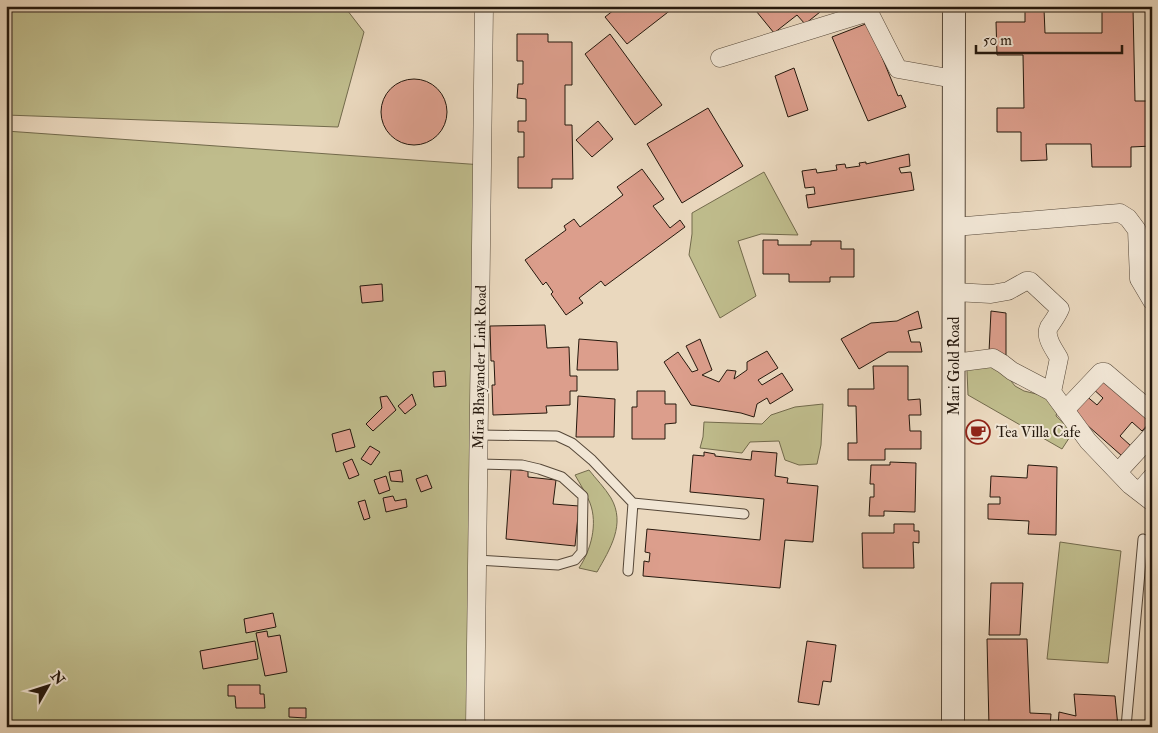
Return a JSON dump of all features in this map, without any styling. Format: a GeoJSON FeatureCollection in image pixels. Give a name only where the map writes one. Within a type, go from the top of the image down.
{"type":"FeatureCollection","features":[{"type":"Feature","properties":{"kind":"street","name":"Mira Bhayander Link Road"},"geometry":{"type":"LineString","coordinates":[[475,727],[484,6]]}},
{"type":"Feature","properties":{"kind":"street","name":"Mari Gold Road"},"geometry":{"type":"LineString","coordinates":[[954,6],[954,727]]}},
{"type":"Feature","properties":{"kind":"street"},"geometry":{"type":"LineString","coordinates":[[720,58],[869,12],[898,69],[954,79]]}},
{"type":"Feature","properties":{"kind":"street"},"geometry":{"type":"LineString","coordinates":[[954,227],[1120,213],[1128,218],[1137,230],[1139,279],[1152,298]]}},
{"type":"Feature","properties":{"kind":"street"},"geometry":{"type":"LineString","coordinates":[[954,292],[991,294],[1008,291],[1026,281],[1030,281],[1060,309],[1048,330],[1047,336],[1059,358],[1052,392]]}},
{"type":"Feature","properties":{"kind":"street"},"geometry":{"type":"LineString","coordinates":[[954,363],[993,358],[1012,371],[1052,392],[1088,441],[1145,497],[1152,477]]}},
{"type":"Feature","properties":{"kind":"street"},"geometry":{"type":"LineString","coordinates":[[1065,410],[1101,372],[1105,372],[1152,412]]}},
{"type":"Feature","properties":{"kind":"street"},"geometry":{"type":"LineString","coordinates":[[1118,472],[1152,434]]}},
{"type":"Feature","properties":{"kind":"lane"},"geometry":{"type":"LineString","coordinates":[[479,435],[557,436],[572,443],[592,460],[633,503],[744,514]]}},
{"type":"Feature","properties":{"kind":"lane"},"geometry":{"type":"LineString","coordinates":[[477,560],[558,565],[575,560],[582,552],[583,496],[562,477],[522,465],[479,464]]}},
{"type":"Feature","properties":{"kind":"lane"},"geometry":{"type":"LineString","coordinates":[[628,571],[633,503]]}},
{"type":"Feature","properties":{"kind":"lane"},"geometry":{"type":"LineString","coordinates":[[1126,727],[1143,540]]}},
{"type":"Feature","properties":{"kind":"shaded area"},"geometry":{"type":"Polygon","coordinates":[[[6,6],[344,6],[364,32],[338,127],[6,115],[6,6]]]}},
{"type":"Feature","properties":{"kind":"shaded area"},"geometry":{"type":"Polygon","coordinates":[[[6,131],[483,165],[475,727],[6,727],[6,131]]]}},
{"type":"Feature","properties":{"kind":"shaded area"},"geometry":{"type":"Polygon","coordinates":[[[764,172],[798,235],[761,234],[738,241],[756,296],[720,318],[689,255],[692,213],[764,172]]]}},
{"type":"Feature","properties":{"kind":"shaded area"},"geometry":{"type":"Polygon","coordinates":[[[989,361],[1003,371],[1015,386],[1024,391],[1049,397],[1058,408],[1056,416],[1073,432],[1062,449],[968,395],[967,371],[974,364],[989,361]]]}},
{"type":"Feature","properties":{"kind":"shaded area"},"geometry":{"type":"Polygon","coordinates":[[[823,404],[821,445],[817,464],[799,465],[785,460],[779,441],[750,442],[742,453],[700,448],[704,422],[762,424],[771,415],[795,407],[823,404]]]}},
{"type":"Feature","properties":{"kind":"shaded area"},"geometry":{"type":"Polygon","coordinates":[[[589,470],[611,498],[617,517],[617,527],[611,545],[597,572],[579,568],[590,545],[593,519],[590,503],[575,475],[589,470]]]}},
{"type":"Feature","properties":{"kind":"shaded area"},"geometry":{"type":"Polygon","coordinates":[[[1060,542],[1121,551],[1108,663],[1047,659],[1060,542]]]}},
{"type":"Feature","properties":{"kind":"building"},"geometry":{"type":"Polygon","coordinates":[[[619,6],[670,6],[672,9],[627,44],[605,17],[619,6]]]}},
{"type":"Feature","properties":{"kind":"building"},"geometry":{"type":"Polygon","coordinates":[[[752,6],[816,6],[820,12],[805,24],[797,15],[774,33],[752,6]]]}},
{"type":"Feature","properties":{"kind":"building"},"geometry":{"type":"Polygon","coordinates":[[[1102,8],[1133,8],[1135,101],[1152,101],[1152,146],[1131,147],[1131,167],[1092,167],[1091,144],[1046,144],[1047,160],[1021,161],[1021,132],[997,132],[997,108],[1024,108],[1023,55],[997,55],[996,22],[1025,22],[1025,9],[1044,9],[1045,33],[1102,33],[1102,8]]]}},
{"type":"Feature","properties":{"kind":"building"},"geometry":{"type":"Polygon","coordinates":[[[868,23],[898,96],[901,95],[906,107],[868,121],[832,37],[868,23]]]}},
{"type":"Feature","properties":{"kind":"building"},"geometry":{"type":"Polygon","coordinates":[[[517,34],[548,34],[548,42],[572,42],[572,85],[565,85],[565,125],[572,125],[573,179],[552,179],[552,188],[518,188],[518,157],[524,157],[524,132],[518,132],[518,121],[526,121],[526,99],[517,98],[518,84],[523,84],[523,61],[517,61],[517,34]]]}},
{"type":"Feature","properties":{"kind":"building"},"geometry":{"type":"Polygon","coordinates":[[[610,34],[662,105],[635,125],[585,54],[610,34]]]}},
{"type":"Feature","properties":{"kind":"building"},"geometry":{"type":"Polygon","coordinates":[[[794,68],[808,110],[788,117],[775,76],[794,68]]]}},
{"type":"Feature","properties":{"kind":"building"},"geometry":{"type":"Polygon","coordinates":[[[414,79],[427,82],[437,89],[444,99],[447,112],[444,125],[437,135],[427,142],[414,145],[401,142],[391,135],[384,125],[381,112],[384,99],[391,89],[401,82],[414,79]]]}},
{"type":"Feature","properties":{"kind":"building"},"geometry":{"type":"Polygon","coordinates":[[[708,108],[743,166],[682,203],[647,144],[708,108]]]}},
{"type":"Feature","properties":{"kind":"building"},"geometry":{"type":"Polygon","coordinates":[[[598,121],[613,139],[592,157],[576,140],[598,121]]]}},
{"type":"Feature","properties":{"kind":"building"},"geometry":{"type":"Polygon","coordinates":[[[909,154],[910,166],[899,168],[901,173],[911,172],[914,190],[808,208],[806,195],[815,194],[814,187],[805,188],[802,171],[816,169],[817,173],[837,170],[836,165],[845,164],[846,168],[860,166],[859,163],[866,162],[866,164],[909,154]]]}},
{"type":"Feature","properties":{"kind":"building"},"geometry":{"type":"Polygon","coordinates":[[[642,169],[664,199],[653,206],[670,228],[680,220],[685,227],[605,286],[601,281],[579,298],[583,303],[566,315],[551,294],[553,292],[546,282],[543,285],[525,260],[566,230],[564,226],[574,219],[580,227],[623,195],[617,187],[642,169]]]}},
{"type":"Feature","properties":{"kind":"building"},"geometry":{"type":"Polygon","coordinates":[[[763,240],[778,240],[778,245],[811,245],[811,241],[841,241],[841,249],[854,249],[854,277],[830,277],[830,282],[789,282],[789,274],[763,274],[763,240]]]}},
{"type":"Feature","properties":{"kind":"building"},"geometry":{"type":"Polygon","coordinates":[[[382,284],[383,301],[362,303],[360,286],[382,284]]]}},
{"type":"Feature","properties":{"kind":"building"},"geometry":{"type":"Polygon","coordinates":[[[918,311],[922,328],[908,331],[911,342],[920,342],[922,352],[888,352],[859,369],[841,339],[871,323],[897,321],[918,311]]]}},
{"type":"Feature","properties":{"kind":"building"},"geometry":{"type":"Polygon","coordinates":[[[991,311],[1006,313],[1006,355],[989,352],[991,311]]]}},
{"type":"Feature","properties":{"kind":"building"},"geometry":{"type":"Polygon","coordinates":[[[545,325],[547,348],[569,347],[570,376],[577,376],[577,391],[570,391],[570,405],[546,406],[547,413],[493,415],[492,385],[495,385],[494,361],[491,361],[490,326],[545,325]]]}},
{"type":"Feature","properties":{"kind":"building"},"geometry":{"type":"Polygon","coordinates":[[[579,339],[617,342],[618,370],[577,370],[579,339]]]}},
{"type":"Feature","properties":{"kind":"building"},"geometry":{"type":"Polygon","coordinates":[[[700,339],[712,370],[702,375],[719,382],[727,370],[736,371],[734,379],[747,370],[747,362],[767,351],[778,368],[758,380],[762,385],[782,373],[793,390],[770,404],[767,398],[757,404],[754,417],[691,405],[664,362],[678,352],[692,372],[698,370],[686,346],[700,339]]]}},
{"type":"Feature","properties":{"kind":"building"},"geometry":{"type":"Polygon","coordinates":[[[873,366],[908,366],[908,400],[920,399],[921,415],[909,415],[910,431],[921,431],[921,449],[885,449],[885,460],[848,460],[848,443],[857,443],[856,406],[848,406],[848,389],[874,389],[873,366]]]}},
{"type":"Feature","properties":{"kind":"building"},"geometry":{"type":"Polygon","coordinates":[[[445,371],[446,386],[434,387],[433,372],[445,371]]]}},
{"type":"Feature","properties":{"kind":"building"},"geometry":{"type":"Polygon","coordinates":[[[1103,374],[1152,420],[1142,431],[1132,422],[1120,436],[1131,446],[1122,456],[1070,410],[1084,394],[1097,405],[1103,398],[1091,387],[1103,374]]]}},
{"type":"Feature","properties":{"kind":"building"},"geometry":{"type":"Polygon","coordinates":[[[637,391],[665,391],[665,404],[676,404],[676,423],[665,424],[665,439],[632,439],[632,407],[637,407],[637,391]]]}},
{"type":"Feature","properties":{"kind":"building"},"geometry":{"type":"Polygon","coordinates":[[[412,394],[416,405],[405,414],[398,406],[412,394]]]}},
{"type":"Feature","properties":{"kind":"building"},"geometry":{"type":"Polygon","coordinates":[[[387,396],[396,410],[373,431],[366,424],[382,408],[380,397],[387,396]]]}},
{"type":"Feature","properties":{"kind":"building"},"geometry":{"type":"Polygon","coordinates":[[[578,396],[615,399],[614,437],[576,437],[578,396]]]}},
{"type":"Feature","properties":{"kind":"building"},"geometry":{"type":"Polygon","coordinates":[[[350,429],[355,447],[336,452],[332,434],[350,429]]]}},
{"type":"Feature","properties":{"kind":"building"},"geometry":{"type":"Polygon","coordinates":[[[370,446],[380,452],[371,465],[361,459],[370,446]]]}},
{"type":"Feature","properties":{"kind":"building"},"geometry":{"type":"Polygon","coordinates":[[[752,451],[777,453],[775,476],[788,478],[787,483],[818,486],[813,542],[785,540],[780,588],[643,576],[644,561],[649,562],[650,553],[645,552],[647,529],[760,540],[764,499],[690,492],[693,455],[704,456],[704,452],[715,454],[715,456],[751,460],[752,451]]]}},
{"type":"Feature","properties":{"kind":"building"},"geometry":{"type":"Polygon","coordinates":[[[352,459],[359,475],[349,479],[343,463],[352,459]]]}},
{"type":"Feature","properties":{"kind":"building"},"geometry":{"type":"Polygon","coordinates":[[[890,462],[916,463],[915,512],[884,511],[884,516],[869,516],[870,497],[874,497],[874,484],[870,484],[871,465],[890,465],[890,462]]]}},
{"type":"Feature","properties":{"kind":"building"},"geometry":{"type":"Polygon","coordinates":[[[1028,465],[1057,467],[1056,535],[1028,534],[1029,521],[988,519],[988,504],[1000,504],[1000,497],[990,497],[991,476],[1027,478],[1028,465]]]}},
{"type":"Feature","properties":{"kind":"building"},"geometry":{"type":"Polygon","coordinates":[[[511,469],[528,471],[528,477],[556,480],[553,504],[579,506],[575,546],[506,539],[511,469]]]}},
{"type":"Feature","properties":{"kind":"building"},"geometry":{"type":"Polygon","coordinates":[[[401,470],[403,482],[391,481],[389,472],[401,470]]]}},
{"type":"Feature","properties":{"kind":"building"},"geometry":{"type":"Polygon","coordinates":[[[427,475],[432,488],[421,492],[416,479],[427,475]]]}},
{"type":"Feature","properties":{"kind":"building"},"geometry":{"type":"Polygon","coordinates":[[[386,476],[390,490],[379,494],[374,480],[386,476]]]}},
{"type":"Feature","properties":{"kind":"building"},"geometry":{"type":"Polygon","coordinates":[[[393,496],[395,501],[406,499],[407,507],[386,512],[383,498],[393,496]]]}},
{"type":"Feature","properties":{"kind":"building"},"geometry":{"type":"Polygon","coordinates":[[[365,500],[370,518],[364,520],[358,502],[365,500]]]}},
{"type":"Feature","properties":{"kind":"building"},"geometry":{"type":"Polygon","coordinates":[[[894,524],[914,524],[914,531],[919,531],[919,543],[913,542],[914,568],[863,568],[862,533],[894,533],[894,524]]]}},
{"type":"Feature","properties":{"kind":"building"},"geometry":{"type":"Polygon","coordinates":[[[1151,551],[1152,611],[1150,611],[1151,551]]]}},
{"type":"Feature","properties":{"kind":"building"},"geometry":{"type":"Polygon","coordinates":[[[991,583],[1023,583],[1020,635],[989,635],[991,583]]]}},
{"type":"Feature","properties":{"kind":"building"},"geometry":{"type":"Polygon","coordinates":[[[273,613],[276,627],[246,633],[244,619],[273,613]]]}},
{"type":"Feature","properties":{"kind":"building"},"geometry":{"type":"Polygon","coordinates":[[[267,631],[268,637],[280,635],[287,672],[265,676],[256,633],[267,631]]]}},
{"type":"Feature","properties":{"kind":"building"},"geometry":{"type":"Polygon","coordinates":[[[987,639],[1027,639],[1030,713],[1051,714],[1050,727],[989,727],[987,639]]]}},
{"type":"Feature","properties":{"kind":"building"},"geometry":{"type":"Polygon","coordinates":[[[255,641],[258,659],[203,669],[200,651],[255,641]]]}},
{"type":"Feature","properties":{"kind":"building"},"geometry":{"type":"Polygon","coordinates":[[[807,641],[836,645],[831,682],[823,681],[819,705],[798,702],[807,641]]]}},
{"type":"Feature","properties":{"kind":"building"},"geometry":{"type":"Polygon","coordinates":[[[228,685],[260,685],[260,694],[264,694],[265,708],[236,708],[235,696],[228,696],[228,685]]]}},
{"type":"Feature","properties":{"kind":"building"},"geometry":{"type":"Polygon","coordinates":[[[1074,694],[1115,696],[1118,727],[1058,727],[1059,712],[1076,716],[1074,694]]]}},
{"type":"Feature","properties":{"kind":"building"},"geometry":{"type":"Polygon","coordinates":[[[289,708],[306,708],[306,718],[289,717],[289,708]]]}},
{"type":"Feature","properties":{"kind":"place","name":"Tea Villa Cafe"},"geometry":{"type":"Point","coordinates":[978,432]}}]}
